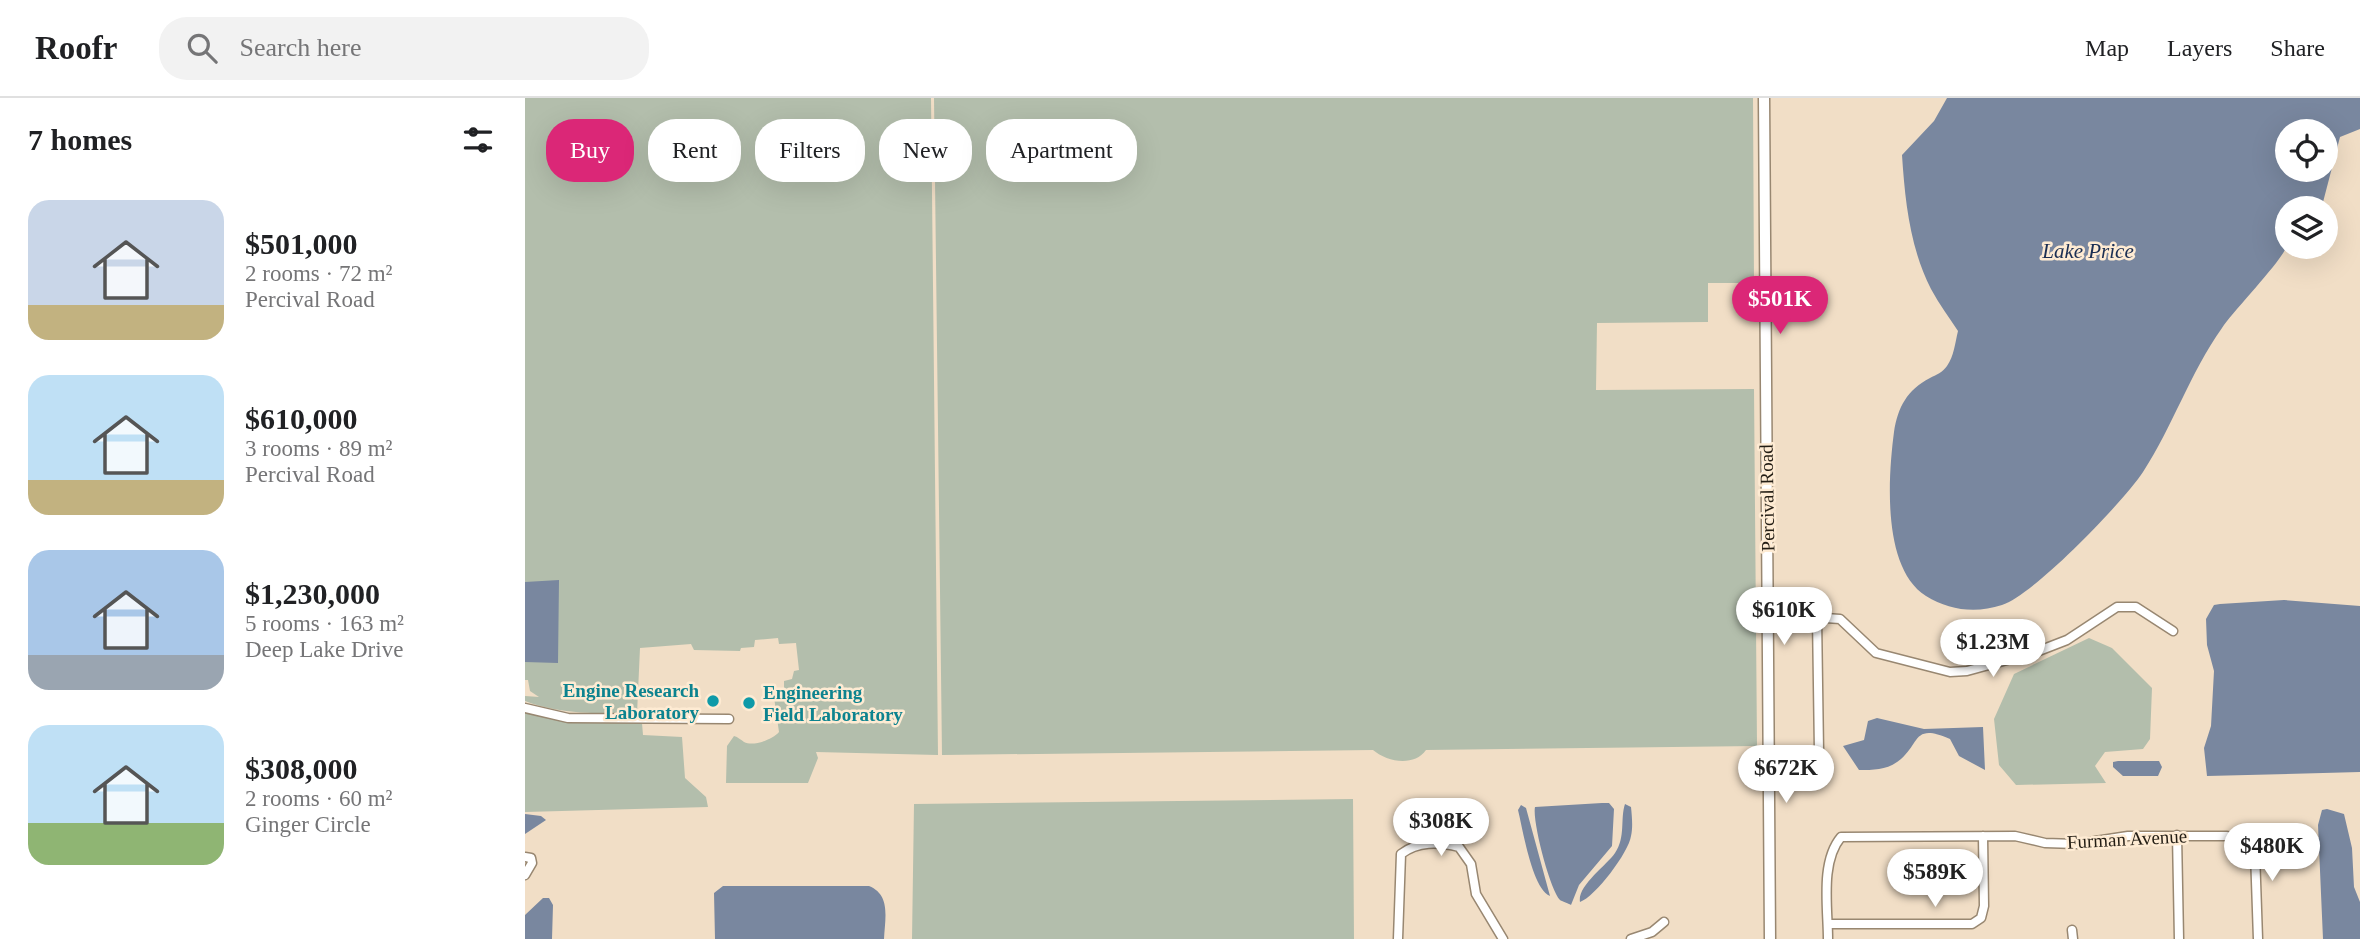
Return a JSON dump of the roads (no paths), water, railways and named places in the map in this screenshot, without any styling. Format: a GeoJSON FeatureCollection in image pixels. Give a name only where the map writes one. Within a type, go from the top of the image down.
{"type":"FeatureCollection","features":[{"type":"Feature","properties":{"kind":"street","name":"Percival Road"},"geometry":{"type":"LineString","coordinates":[[1764,98],[1770,939]]}},
{"type":"Feature","properties":{"kind":"street"},"geometry":{"type":"LineString","coordinates":[[1768,618],[1840,619],[1876,653],[1950,672],[1967,671],[2036,652],[2067,640],[2117,607],[2136,607],[2173,631]]}},
{"type":"Feature","properties":{"kind":"street"},"geometry":{"type":"LineString","coordinates":[[1817,617],[1819,752]]}},
{"type":"Feature","properties":{"kind":"street"},"geometry":{"type":"LineString","coordinates":[[525,708],[568,718],[729,719]]}},
{"type":"Feature","properties":{"kind":"street"},"geometry":{"type":"LineString","coordinates":[[2177,835],[2179,939]]}},
{"type":"Feature","properties":{"kind":"street"},"geometry":{"type":"LineString","coordinates":[[1828,939],[1828,923],[1972,924],[1982,918],[1983,836]]}},
{"type":"Feature","properties":{"kind":"street","name":"Furman Avenue"},"geometry":{"type":"LineString","coordinates":[[1828,923],[1829,864],[1832,847],[1841,837],[2015,836],[2045,843],[2076,844],[2128,836],[2227,836],[2245,841],[2255,852],[2258,939]]}},
{"type":"Feature","properties":{"kind":"street"},"geometry":{"type":"LineString","coordinates":[[1398,939],[1401,855],[1411,846],[1422,844],[1459,847],[1468,856],[1476,894],[1503,939]]}},
{"type":"Feature","properties":{"kind":"street"},"geometry":{"type":"LineString","coordinates":[[525,857],[531,858],[532,863],[525,875]]}},
{"type":"Feature","properties":{"kind":"street"},"geometry":{"type":"LineString","coordinates":[[1631,939],[1652,932],[1664,922]]}},
{"type":"Feature","properties":{"kind":"water","name":"Lake Price"},"geometry":{"type":"Polygon","coordinates":[[[1947,98],[2360,98],[2360,129],[2340,137],[2338,145],[2338,119],[2275,119],[2275,182],[2328,182],[2325,196],[2275,196],[2275,259],[2279,259],[2211,345],[2143,472],[2098,524],[2056,566],[2017,597],[1992,608],[1963,609],[1944,605],[1926,596],[1912,583],[1895,544],[1891,521],[1890,473],[1898,415],[1915,388],[1947,366],[1953,354],[1958,331],[1934,295],[1918,257],[1910,224],[1902,155],[1934,121],[1947,98]]]}},
{"type":"Feature","properties":{"kind":"water"},"geometry":{"type":"Polygon","coordinates":[[[559,580],[558,663],[525,662],[525,582],[559,580]]]}},
{"type":"Feature","properties":{"kind":"water"},"geometry":{"type":"Polygon","coordinates":[[[2284,600],[2360,606],[2360,772],[2207,776],[2204,748],[2211,726],[2214,671],[2207,645],[2206,619],[2214,605],[2284,600]]]}},
{"type":"Feature","properties":{"kind":"water"},"geometry":{"type":"Polygon","coordinates":[[[1877,718],[1924,729],[1983,727],[1985,770],[1959,756],[1950,739],[1929,733],[1919,737],[1901,759],[1891,765],[1859,770],[1843,746],[1864,740],[1868,721],[1877,718]]]}},
{"type":"Feature","properties":{"kind":"water"},"geometry":{"type":"Polygon","coordinates":[[[2118,761],[2159,761],[2162,767],[2158,776],[2123,776],[2113,767],[2113,762],[2118,761]]]}},
{"type":"Feature","properties":{"kind":"water"},"geometry":{"type":"Polygon","coordinates":[[[1609,803],[1614,809],[1612,846],[1579,885],[1571,905],[1560,900],[1551,883],[1539,840],[1535,807],[1609,803]]]}},
{"type":"Feature","properties":{"kind":"water"},"geometry":{"type":"Polygon","coordinates":[[[1625,804],[1631,807],[1632,829],[1629,843],[1602,883],[1580,902],[1587,883],[1618,847],[1625,804]]]}},
{"type":"Feature","properties":{"kind":"water"},"geometry":{"type":"Polygon","coordinates":[[[1521,805],[1526,808],[1550,896],[1544,891],[1533,871],[1518,810],[1521,805]]]}},
{"type":"Feature","properties":{"kind":"water"},"geometry":{"type":"Polygon","coordinates":[[[2322,810],[2344,814],[2352,848],[2354,887],[2360,902],[2360,939],[2323,939],[2318,825],[2322,810]]]}},
{"type":"Feature","properties":{"kind":"water"},"geometry":{"type":"Polygon","coordinates":[[[525,814],[541,816],[546,820],[525,834],[525,814]]]}},
{"type":"Feature","properties":{"kind":"water"},"geometry":{"type":"Polygon","coordinates":[[[723,886],[869,886],[881,895],[884,901],[884,939],[715,939],[714,893],[723,886]]]}},
{"type":"Feature","properties":{"kind":"water"},"geometry":{"type":"Polygon","coordinates":[[[543,898],[549,898],[553,905],[552,939],[525,939],[525,915],[543,898]]]}},
{"type":"Feature","properties":{"kind":"place","name":"Engine Research Laboratory"},"geometry":{"type":"Point","coordinates":[713,701]}},
{"type":"Feature","properties":{"kind":"place","name":"Engineering Field Laboratory"},"geometry":{"type":"Point","coordinates":[749,703]}}]}
